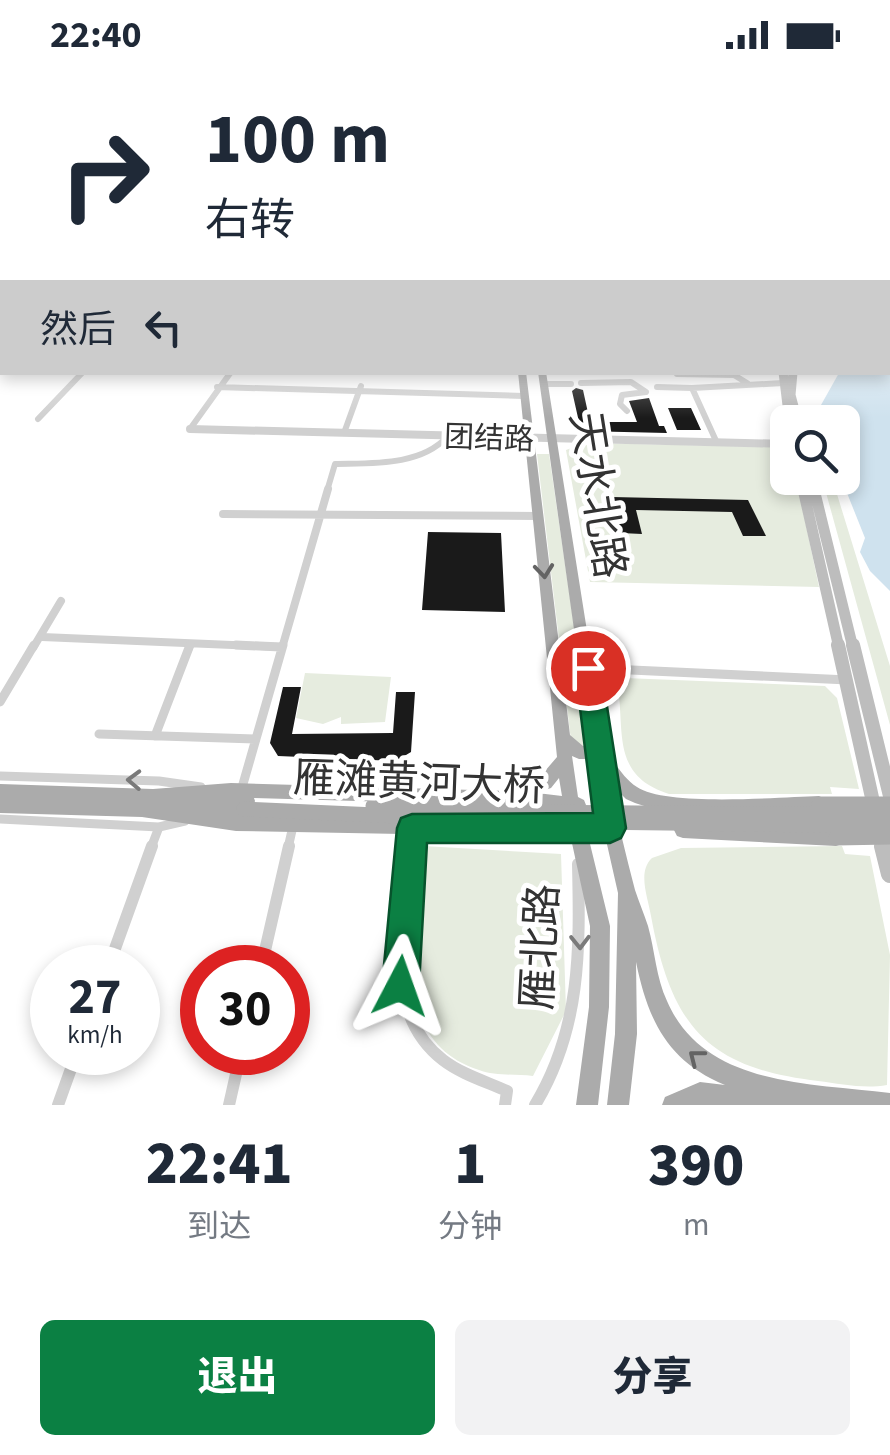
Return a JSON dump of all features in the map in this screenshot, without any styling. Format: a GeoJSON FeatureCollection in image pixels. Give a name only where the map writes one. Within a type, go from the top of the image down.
{"type":"FeatureCollection","features":[{"type":"Feature","properties":{"kind":"main road","name":"天水北路"},"geometry":{"type":"LineString","coordinates":[[522,375],[564,759],[600,926],[599,1006],[587,1105]]}},
{"type":"Feature","properties":{"kind":"main road"},"geometry":{"type":"LineString","coordinates":[[793,375],[794,405]]}},
{"type":"Feature","properties":{"kind":"main road","name":"天水北路"},"geometry":{"type":"LineString","coordinates":[[543,378],[608,818],[627,893],[626,1034],[618,1105]]}},
{"type":"Feature","properties":{"kind":"main road"},"geometry":{"type":"LineString","coordinates":[[783,378],[787,405]]}},
{"type":"Feature","properties":{"kind":"main road"},"geometry":{"type":"LineString","coordinates":[[530,447],[556,455]]}},
{"type":"Feature","properties":{"kind":"main road"},"geometry":{"type":"LineString","coordinates":[[805,495],[854,680],[890,796]]}},
{"type":"Feature","properties":{"kind":"main road"},"geometry":{"type":"LineString","coordinates":[[815,495],[890,874]]}},
{"type":"Feature","properties":{"kind":"main road"},"geometry":{"type":"LineString","coordinates":[[562,736],[579,752],[599,749],[622,787],[638,800],[692,806]]}},
{"type":"Feature","properties":{"kind":"main road"},"geometry":{"type":"LineString","coordinates":[[496,798],[545,783],[564,759]]}},
{"type":"Feature","properties":{"kind":"main road"},"geometry":{"type":"LineString","coordinates":[[0,792],[146,803],[193,818],[579,836],[608,818],[692,806],[890,804]]}},
{"type":"Feature","properties":{"kind":"main road"},"geometry":{"type":"LineString","coordinates":[[0,805],[241,798],[496,798],[572,804],[608,818],[836,838],[890,838]]}},
{"type":"Feature","properties":{"kind":"main road","name":"雁滩黄河大桥"},"geometry":{"type":"LineString","coordinates":[[241,798],[517,812],[890,815]]}},
{"type":"Feature","properties":{"kind":"main road","name":"雁滩黄河大桥"},"geometry":{"type":"LineString","coordinates":[[241,798],[509,822],[890,826]]}},
{"type":"Feature","properties":{"kind":"main road"},"geometry":{"type":"LineString","coordinates":[[627,893],[644,936],[658,1006],[674,1036],[701,1062],[744,1082],[890,1104]]}},
{"type":"Feature","properties":{"kind":"main road"},"geometry":{"type":"LineString","coordinates":[[674,1105],[700,1093],[792,1105]]}},
{"type":"Feature","properties":{"kind":"street"},"geometry":{"type":"LineString","coordinates":[[38,419],[79,375]]}},
{"type":"Feature","properties":{"kind":"street"},"geometry":{"type":"LineString","coordinates":[[190,430],[227,375]]}},
{"type":"Feature","properties":{"kind":"street"},"geometry":{"type":"LineString","coordinates":[[697,375],[702,386]]}},
{"type":"Feature","properties":{"kind":"street"},"geometry":{"type":"LineString","coordinates":[[734,375],[747,383]]}},
{"type":"Feature","properties":{"kind":"street"},"geometry":{"type":"LineString","coordinates":[[543,378],[571,384]]}},
{"type":"Feature","properties":{"kind":"street"},"geometry":{"type":"LineString","coordinates":[[658,387],[692,388],[783,378]]}},
{"type":"Feature","properties":{"kind":"street"},"geometry":{"type":"LineString","coordinates":[[581,384],[631,382],[646,392],[622,396],[620,404],[627,411]]}},
{"type":"Feature","properties":{"kind":"street"},"geometry":{"type":"LineString","coordinates":[[217,386],[524,396]]}},
{"type":"Feature","properties":{"kind":"street"},"geometry":{"type":"LineString","coordinates":[[344,433],[361,388]]}},
{"type":"Feature","properties":{"kind":"street"},"geometry":{"type":"LineString","coordinates":[[692,388],[717,442]]}},
{"type":"Feature","properties":{"kind":"street","name":"团结路"},"geometry":{"type":"LineString","coordinates":[[190,430],[448,437],[530,447],[553,440],[770,443]]}},
{"type":"Feature","properties":{"kind":"street"},"geometry":{"type":"LineString","coordinates":[[0,776],[159,781],[241,798],[335,464],[380,462],[433,452],[448,437]]}},
{"type":"Feature","properties":{"kind":"street"},"geometry":{"type":"LineString","coordinates":[[223,514],[538,516]]}},
{"type":"Feature","properties":{"kind":"street"},"geometry":{"type":"LineString","coordinates":[[0,702],[62,601]]}},
{"type":"Feature","properties":{"kind":"street"},"geometry":{"type":"LineString","coordinates":[[42,636],[281,647]]}},
{"type":"Feature","properties":{"kind":"street"},"geometry":{"type":"LineString","coordinates":[[154,736],[190,644]]}},
{"type":"Feature","properties":{"kind":"street"},"geometry":{"type":"LineString","coordinates":[[588,668],[854,680]]}},
{"type":"Feature","properties":{"kind":"street"},"geometry":{"type":"LineString","coordinates":[[98,734],[255,739]]}},
{"type":"Feature","properties":{"kind":"street"},"geometry":{"type":"LineString","coordinates":[[0,820],[159,827],[193,818]]}},
{"type":"Feature","properties":{"kind":"street"},"geometry":{"type":"LineString","coordinates":[[265,945],[294,825]]}},
{"type":"Feature","properties":{"kind":"street"},"geometry":{"type":"LineString","coordinates":[[116,945],[159,827]]}},
{"type":"Feature","properties":{"kind":"street"},"geometry":{"type":"LineString","coordinates":[[412,828],[400,986],[406,1012],[420,1038],[445,1062],[507,1091],[505,1105]]}},
{"type":"Feature","properties":{"kind":"street","name":"雁北路"},"geometry":{"type":"LineString","coordinates":[[535,1105],[552,1081],[576,1014],[580,955],[579,836]]}},
{"type":"Feature","properties":{"kind":"street"},"geometry":{"type":"LineString","coordinates":[[58,1105],[69,1075]]}},
{"type":"Feature","properties":{"kind":"street"},"geometry":{"type":"LineString","coordinates":[[229,1105],[236,1075]]}},
{"type":"Feature","properties":{"kind":"shaded area"},"geometry":{"type":"Polygon","coordinates":[[[585,443],[770,447],[770,495],[800,495],[819,587],[590,582],[566,450],[585,443]]]}},
{"type":"Feature","properties":{"kind":"shaded area"},"geometry":{"type":"Polygon","coordinates":[[[537,454],[549,454],[592,750],[572,749],[537,454]]]}},
{"type":"Feature","properties":{"kind":"shaded area"},"geometry":{"type":"Polygon","coordinates":[[[827,495],[837,495],[890,666],[890,725],[827,495]]]}},
{"type":"Feature","properties":{"kind":"shaded area"},"geometry":{"type":"Polygon","coordinates":[[[305,673],[391,677],[385,722],[341,724],[341,717],[323,724],[296,718],[305,673]]]}},
{"type":"Feature","properties":{"kind":"shaded area"},"geometry":{"type":"Polygon","coordinates":[[[624,678],[825,686],[837,698],[859,789],[830,787],[832,794],[669,794],[650,786],[637,775],[624,749],[617,682],[624,678]]]}},
{"type":"Feature","properties":{"kind":"shaded area"},"geometry":{"type":"Polygon","coordinates":[[[423,846],[561,854],[566,1011],[533,1076],[479,1070],[449,1055],[429,1033],[417,1006],[412,975],[423,846]]]}},
{"type":"Feature","properties":{"kind":"shaded area"},"geometry":{"type":"Polygon","coordinates":[[[842,846],[845,854],[870,856],[890,955],[887,1085],[852,1086],[779,1075],[721,1052],[683,1012],[670,986],[646,893],[645,870],[652,858],[681,848],[842,846]]]}},
{"type":"Feature","properties":{"kind":"water"},"geometry":{"type":"Polygon","coordinates":[[[838,375],[890,375],[890,591],[870,571],[860,552],[865,538],[848,495],[860,495],[860,405],[821,405],[838,375]]]}},
{"type":"Feature","properties":{"kind":"building"},"geometry":{"type":"Polygon","coordinates":[[[583,390],[590,422],[637,422],[629,401],[649,398],[659,426],[664,426],[667,433],[581,431],[572,391],[583,390]]]}},
{"type":"Feature","properties":{"kind":"building"},"geometry":{"type":"Polygon","coordinates":[[[668,408],[691,408],[701,430],[677,430],[668,408]]]}},
{"type":"Feature","properties":{"kind":"building"},"geometry":{"type":"Polygon","coordinates":[[[612,497],[748,500],[766,536],[743,536],[732,512],[636,510],[642,534],[621,533],[612,497]]]}},
{"type":"Feature","properties":{"kind":"building"},"geometry":{"type":"Polygon","coordinates":[[[428,532],[501,533],[505,612],[422,610],[428,532]]]}},
{"type":"Feature","properties":{"kind":"building"},"geometry":{"type":"Polygon","coordinates":[[[283,687],[301,687],[292,734],[393,733],[396,692],[415,692],[411,752],[396,761],[278,756],[270,743],[283,687]]]}},
{"type":"Feature","properties":{"kind":"route"},"geometry":{"type":"LineString","coordinates":[[400,986],[412,828],[610,828],[588,668]]}}]}
